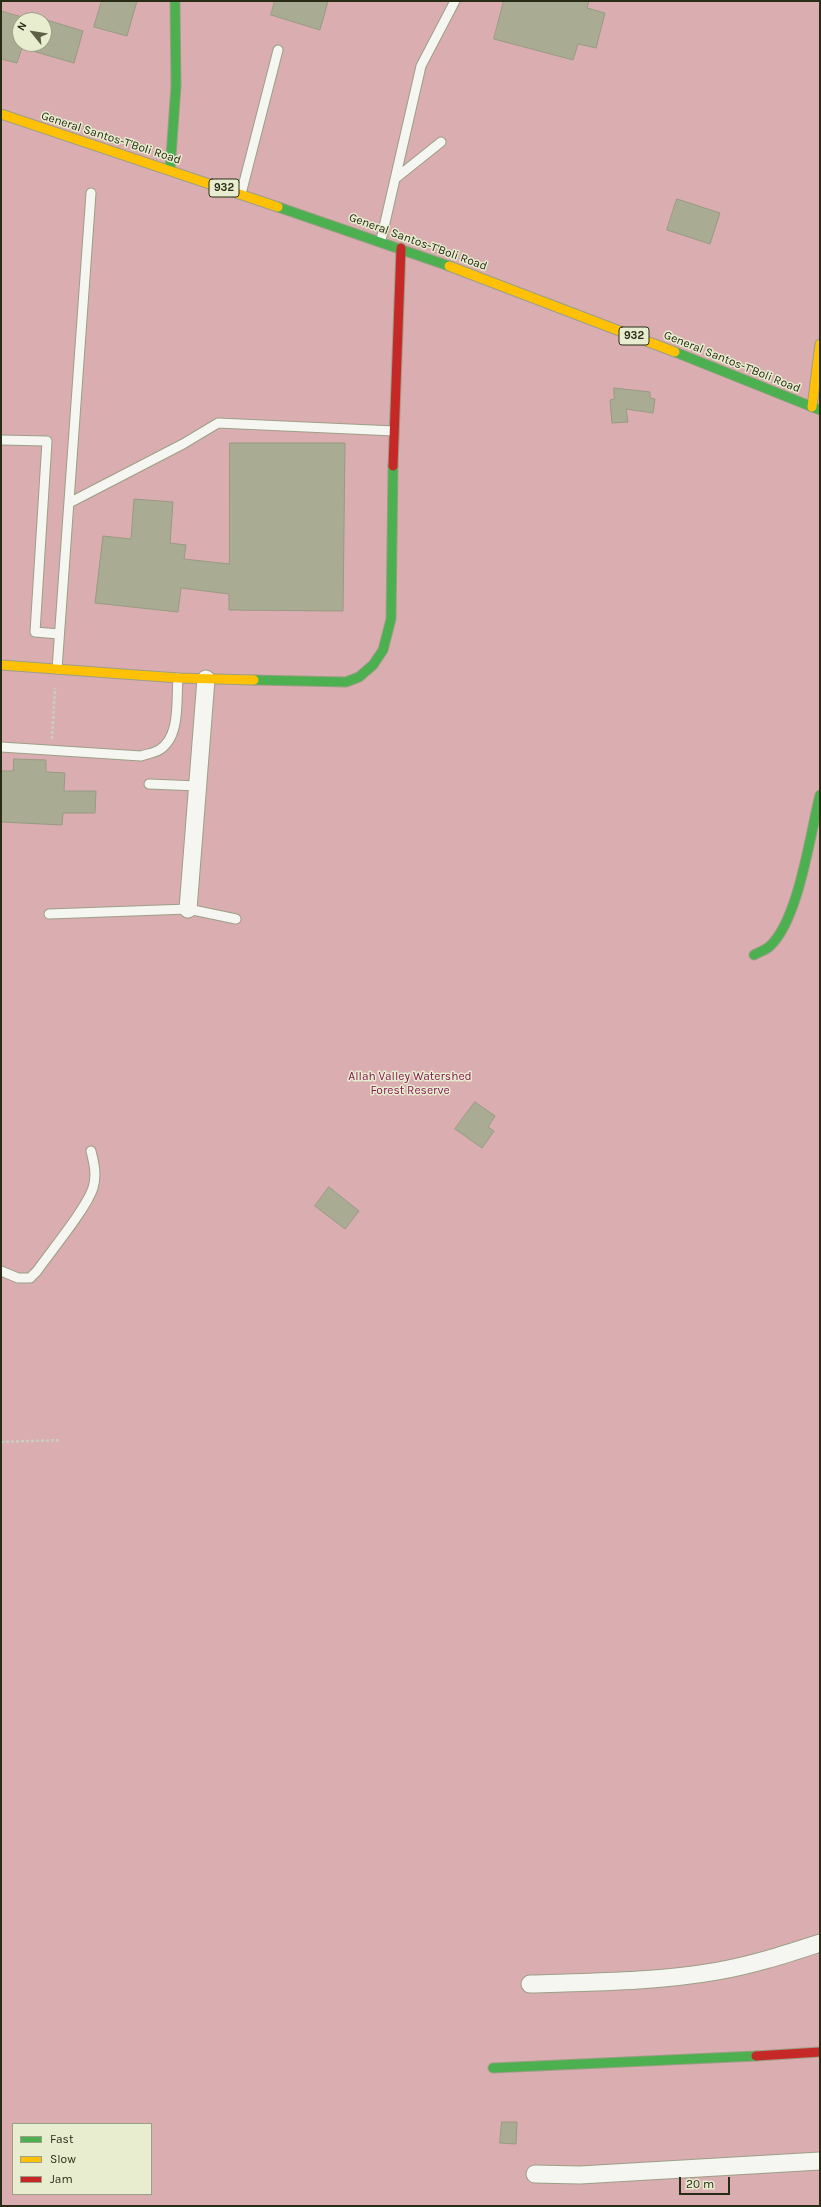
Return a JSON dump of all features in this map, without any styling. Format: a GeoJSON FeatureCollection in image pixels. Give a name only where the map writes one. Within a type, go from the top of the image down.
{"type":"FeatureCollection","features":[{"type":"Feature","properties":{"kind":"street"},"geometry":{"type":"LineString","coordinates":[[170,170],[174,134],[177,73],[176,1]]}},
{"type":"Feature","properties":{"kind":"street","name":"General Santos-T'Boli Road"},"geometry":{"type":"LineString","coordinates":[[1,114],[381,240],[614,328],[816,409]]}},
{"type":"Feature","properties":{"kind":"street"},"geometry":{"type":"LineString","coordinates":[[1,666],[178,678],[346,682],[359,677],[373,665],[383,650],[391,619],[394,431],[401,248]]}},
{"type":"Feature","properties":{"kind":"street"},"geometry":{"type":"LineString","coordinates":[[816,409],[820,344]]}},
{"type":"Feature","properties":{"kind":"street"},"geometry":{"type":"LineString","coordinates":[[188,909],[206,679]]}},
{"type":"Feature","properties":{"kind":"street"},"geometry":{"type":"LineString","coordinates":[[754,955],[771,946],[782,931],[793,904],[820,795]]}},
{"type":"Feature","properties":{"kind":"street"},"geometry":{"type":"LineString","coordinates":[[530,1984],[635,1981],[718,1971],[773,1959],[820,1943]]}},
{"type":"Feature","properties":{"kind":"street"},"geometry":{"type":"LineString","coordinates":[[493,2068],[603,2064],[820,2052]]}},
{"type":"Feature","properties":{"kind":"street"},"geometry":{"type":"LineString","coordinates":[[535,2174],[580,2175],[820,2162]]}},
{"type":"Feature","properties":{"kind":"lane"},"geometry":{"type":"LineString","coordinates":[[381,240],[421,66],[455,1]]}},
{"type":"Feature","properties":{"kind":"lane"},"geometry":{"type":"LineString","coordinates":[[241,194],[278,50]]}},
{"type":"Feature","properties":{"kind":"lane"},"geometry":{"type":"LineString","coordinates":[[396,178],[441,142]]}},
{"type":"Feature","properties":{"kind":"lane"},"geometry":{"type":"LineString","coordinates":[[56,669],[91,194]]}},
{"type":"Feature","properties":{"kind":"lane"},"geometry":{"type":"LineString","coordinates":[[69,503],[183,444],[218,423],[394,431]]}},
{"type":"Feature","properties":{"kind":"lane"},"geometry":{"type":"LineString","coordinates":[[1,440],[47,442],[35,632],[59,634]]}},
{"type":"Feature","properties":{"kind":"lane"},"geometry":{"type":"LineString","coordinates":[[1,747],[141,756],[158,751],[168,744],[174,728],[178,678]]}},
{"type":"Feature","properties":{"kind":"lane"},"geometry":{"type":"LineString","coordinates":[[149,784],[198,786]]}},
{"type":"Feature","properties":{"kind":"lane"},"geometry":{"type":"LineString","coordinates":[[49,914],[188,909],[236,919]]}},
{"type":"Feature","properties":{"kind":"lane"},"geometry":{"type":"LineString","coordinates":[[1,1271],[18,1278],[30,1278],[37,1271],[76,1217],[93,1188],[95,1170],[91,1151]]}},
{"type":"Feature","properties":{"kind":"path"},"geometry":{"type":"LineString","coordinates":[[51,750],[56,669]]}},
{"type":"Feature","properties":{"kind":"path"},"geometry":{"type":"LineString","coordinates":[[1,1442],[62,1440]]}},
{"type":"Feature","properties":{"kind":"green space","name":"Allah Valley Watershed Forest Reserve"},"geometry":{"type":"Polygon","coordinates":[[[1,1],[820,1],[820,2206],[1,2206],[1,1]]]}},
{"type":"Feature","properties":{"kind":"building"},"geometry":{"type":"Polygon","coordinates":[[[102,1],[137,1],[127,36],[94,27],[102,1]]]}},
{"type":"Feature","properties":{"kind":"building"},"geometry":{"type":"Polygon","coordinates":[[[275,1],[328,1],[320,30],[271,15],[275,1]]]}},
{"type":"Feature","properties":{"kind":"building"},"geometry":{"type":"Polygon","coordinates":[[[504,1],[589,1],[587,8],[605,13],[596,48],[578,44],[573,60],[494,39],[504,1]]]}},
{"type":"Feature","properties":{"kind":"building"},"geometry":{"type":"Polygon","coordinates":[[[1,11],[12,14],[12,52],[21,52],[17,63],[1,59],[1,11]]]}},
{"type":"Feature","properties":{"kind":"building"},"geometry":{"type":"Polygon","coordinates":[[[52,22],[83,31],[74,63],[36,52],[52,52],[52,22]]]}},
{"type":"Feature","properties":{"kind":"building"},"geometry":{"type":"Polygon","coordinates":[[[677,199],[720,213],[710,244],[667,230],[677,199]]]}},
{"type":"Feature","properties":{"kind":"building"},"geometry":{"type":"Polygon","coordinates":[[[614,388],[650,392],[650,398],[655,399],[653,413],[626,409],[628,422],[612,423],[610,400],[614,399],[614,388]]]}},
{"type":"Feature","properties":{"kind":"building"},"geometry":{"type":"Polygon","coordinates":[[[230,443],[345,443],[343,611],[229,610],[229,594],[181,588],[178,612],[95,603],[103,536],[131,539],[134,499],[173,502],[170,543],[186,545],[184,559],[229,564],[230,443]]]}},
{"type":"Feature","properties":{"kind":"building"},"geometry":{"type":"Polygon","coordinates":[[[14,759],[46,760],[46,772],[65,773],[64,791],[96,791],[95,813],[63,813],[62,825],[1,822],[1,771],[13,771],[14,759]]]}},
{"type":"Feature","properties":{"kind":"building"},"geometry":{"type":"Polygon","coordinates":[[[475,1102],[495,1116],[488,1127],[494,1131],[482,1148],[455,1129],[475,1102]]]}},
{"type":"Feature","properties":{"kind":"building"},"geometry":{"type":"Polygon","coordinates":[[[329,1187],[359,1211],[345,1229],[315,1206],[329,1187]]]}},
{"type":"Feature","properties":{"kind":"building"},"geometry":{"type":"Polygon","coordinates":[[[502,2122],[517,2122],[516,2144],[500,2143],[502,2122]]]}},
{"type":"Feature","properties":{"kind":"traffic: fast"},"geometry":{"type":"LineString","coordinates":[[170,170],[176,86],[175,1]]}},
{"type":"Feature","properties":{"kind":"traffic: fast"},"geometry":{"type":"LineString","coordinates":[[278,207],[449,266]]}},
{"type":"Feature","properties":{"kind":"traffic: fast"},"geometry":{"type":"LineString","coordinates":[[675,352],[820,410]]}},
{"type":"Feature","properties":{"kind":"traffic: fast"},"geometry":{"type":"LineString","coordinates":[[254,680],[346,682],[359,677],[373,665],[383,650],[391,619],[393,466]]}},
{"type":"Feature","properties":{"kind":"traffic: fast"},"geometry":{"type":"LineString","coordinates":[[754,955],[770,946],[780,933],[789,916],[802,875],[820,795]]}},
{"type":"Feature","properties":{"kind":"traffic: fast"},"geometry":{"type":"LineString","coordinates":[[493,2068],[756,2056]]}},
{"type":"Feature","properties":{"kind":"traffic: slow"},"geometry":{"type":"LineString","coordinates":[[1,114],[278,207]]}},
{"type":"Feature","properties":{"kind":"traffic: slow"},"geometry":{"type":"LineString","coordinates":[[449,266],[675,352]]}},
{"type":"Feature","properties":{"kind":"traffic: slow"},"geometry":{"type":"LineString","coordinates":[[812,407],[820,344]]}},
{"type":"Feature","properties":{"kind":"traffic: slow"},"geometry":{"type":"LineString","coordinates":[[1,665],[178,678],[254,680]]}},
{"type":"Feature","properties":{"kind":"traffic: jam"},"geometry":{"type":"LineString","coordinates":[[393,466],[401,248]]}},
{"type":"Feature","properties":{"kind":"traffic: jam"},"geometry":{"type":"LineString","coordinates":[[756,2056],[820,2052]]}}]}
